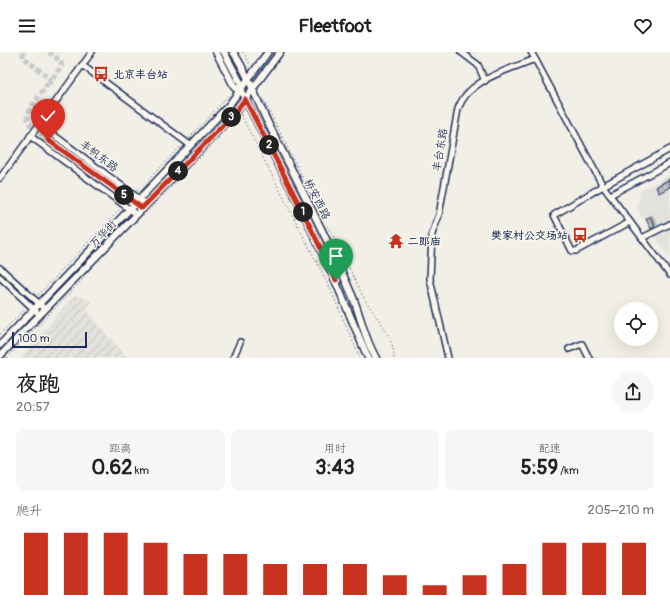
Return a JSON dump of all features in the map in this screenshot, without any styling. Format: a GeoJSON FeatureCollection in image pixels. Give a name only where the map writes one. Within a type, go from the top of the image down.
{"type":"FeatureCollection","features":[{"type":"Feature","properties":{"kind":"main road","name":"桥安西路"},"geometry":{"type":"LineString","coordinates":[[233,52],[242,65],[252,90],[344,276],[376,358]]}},
{"type":"Feature","properties":{"kind":"main road"},"geometry":{"type":"LineString","coordinates":[[238,52],[242,65]]}},
{"type":"Feature","properties":{"kind":"main road","name":"万华街"},"geometry":{"type":"LineString","coordinates":[[0,345],[241,91],[268,52]]}},
{"type":"Feature","properties":{"kind":"main road","name":"万华街"},"geometry":{"type":"LineString","coordinates":[[0,356],[234,114],[280,52]]}},
{"type":"Feature","properties":{"kind":"main road","name":"桥安西路"},"geometry":{"type":"LineString","coordinates":[[218,53],[240,82],[241,91],[336,280],[368,358]]}},
{"type":"Feature","properties":{"kind":"street"},"geometry":{"type":"LineString","coordinates":[[0,178],[92,52]]}},
{"type":"Feature","properties":{"kind":"street"},"geometry":{"type":"LineString","coordinates":[[461,52],[478,65],[485,81]]}},
{"type":"Feature","properties":{"kind":"street"},"geometry":{"type":"LineString","coordinates":[[531,52],[603,186],[670,275]]}},
{"type":"Feature","properties":{"kind":"street","name":"丰台东路"},"geometry":{"type":"LineString","coordinates":[[448,358],[430,279],[432,234],[439,215],[458,109],[465,95],[485,81],[535,59]]}},
{"type":"Feature","properties":{"kind":"street"},"geometry":{"type":"LineString","coordinates":[[82,65],[190,145]]}},
{"type":"Feature","properties":{"kind":"street","name":"丰帆东路"},"geometry":{"type":"LineString","coordinates":[[39,124],[144,206]]}},
{"type":"Feature","properties":{"kind":"street"},"geometry":{"type":"LineString","coordinates":[[30,136],[136,214]]}},
{"type":"Feature","properties":{"kind":"street"},"geometry":{"type":"LineString","coordinates":[[48,140],[136,201]]}},
{"type":"Feature","properties":{"kind":"street"},"geometry":{"type":"LineString","coordinates":[[630,222],[576,251],[572,251],[568,248],[554,215],[670,149]]}},
{"type":"Feature","properties":{"kind":"street"},"geometry":{"type":"LineString","coordinates":[[610,195],[670,163]]}},
{"type":"Feature","properties":{"kind":"street"},"geometry":{"type":"LineString","coordinates":[[642,238],[670,224]]}},
{"type":"Feature","properties":{"kind":"street"},"geometry":{"type":"LineString","coordinates":[[0,268],[45,308]]}},
{"type":"Feature","properties":{"kind":"street"},"geometry":{"type":"LineString","coordinates":[[0,277],[40,314]]}},
{"type":"Feature","properties":{"kind":"street"},"geometry":{"type":"LineString","coordinates":[[233,358],[240,342]]}},
{"type":"Feature","properties":{"kind":"street"},"geometry":{"type":"LineString","coordinates":[[569,349],[582,344],[589,358]]}},
{"type":"Feature","properties":{"kind":"path"},"geometry":{"type":"LineString","coordinates":[[243,52],[254,72]]}},
{"type":"Feature","properties":{"kind":"path"},"geometry":{"type":"LineString","coordinates":[[262,96],[306,184]]}},
{"type":"Feature","properties":{"kind":"path"},"geometry":{"type":"LineString","coordinates":[[241,114],[328,284],[360,358]]}},
{"type":"Feature","properties":{"kind":"path"},"geometry":{"type":"LineString","coordinates":[[326,225],[335,238],[365,298],[384,327],[394,349],[394,358]]}},
{"type":"Feature","properties":{"kind":"shaded area"},"geometry":{"type":"Polygon","coordinates":[[[670,175],[670,258],[637,209],[641,190],[670,175]]]}},
{"type":"Feature","properties":{"kind":"shaded area"},"geometry":{"type":"Polygon","coordinates":[[[75,295],[91,301],[87,311],[127,358],[20,358],[75,295]]]}},
{"type":"Feature","properties":{"kind":"building"},"geometry":{"type":"Polygon","coordinates":[[[670,179],[670,187],[659,193],[656,187],[670,179]]]}},
{"type":"Feature","properties":{"kind":"building"},"geometry":{"type":"Polygon","coordinates":[[[650,217],[655,226],[651,229],[646,219],[650,217]]]}},
{"type":"Feature","properties":{"kind":"tunnel"},"geometry":{"type":"LineString","coordinates":[[23,52],[23,57],[50,79],[28,113],[29,123],[48,140]]}},
{"type":"Feature","properties":{"kind":"tunnel"},"geometry":{"type":"LineString","coordinates":[[49,52],[60,61],[62,65],[49,84]]}},
{"type":"Feature","properties":{"kind":"place","name":"北京丰台站"},"geometry":{"type":"Point","coordinates":[101,74]}},
{"type":"Feature","properties":{"kind":"place","name":"樊家村公交场站"},"geometry":{"type":"Point","coordinates":[580,235]}},
{"type":"Feature","properties":{"kind":"place","name":"二郎庙"},"geometry":{"type":"Point","coordinates":[396,241]}},
{"type":"Feature","properties":{"kind":"route"},"geometry":{"type":"LineString","coordinates":[[48,140],[142,208],[234,114],[245,99],[336,280]]}}]}
